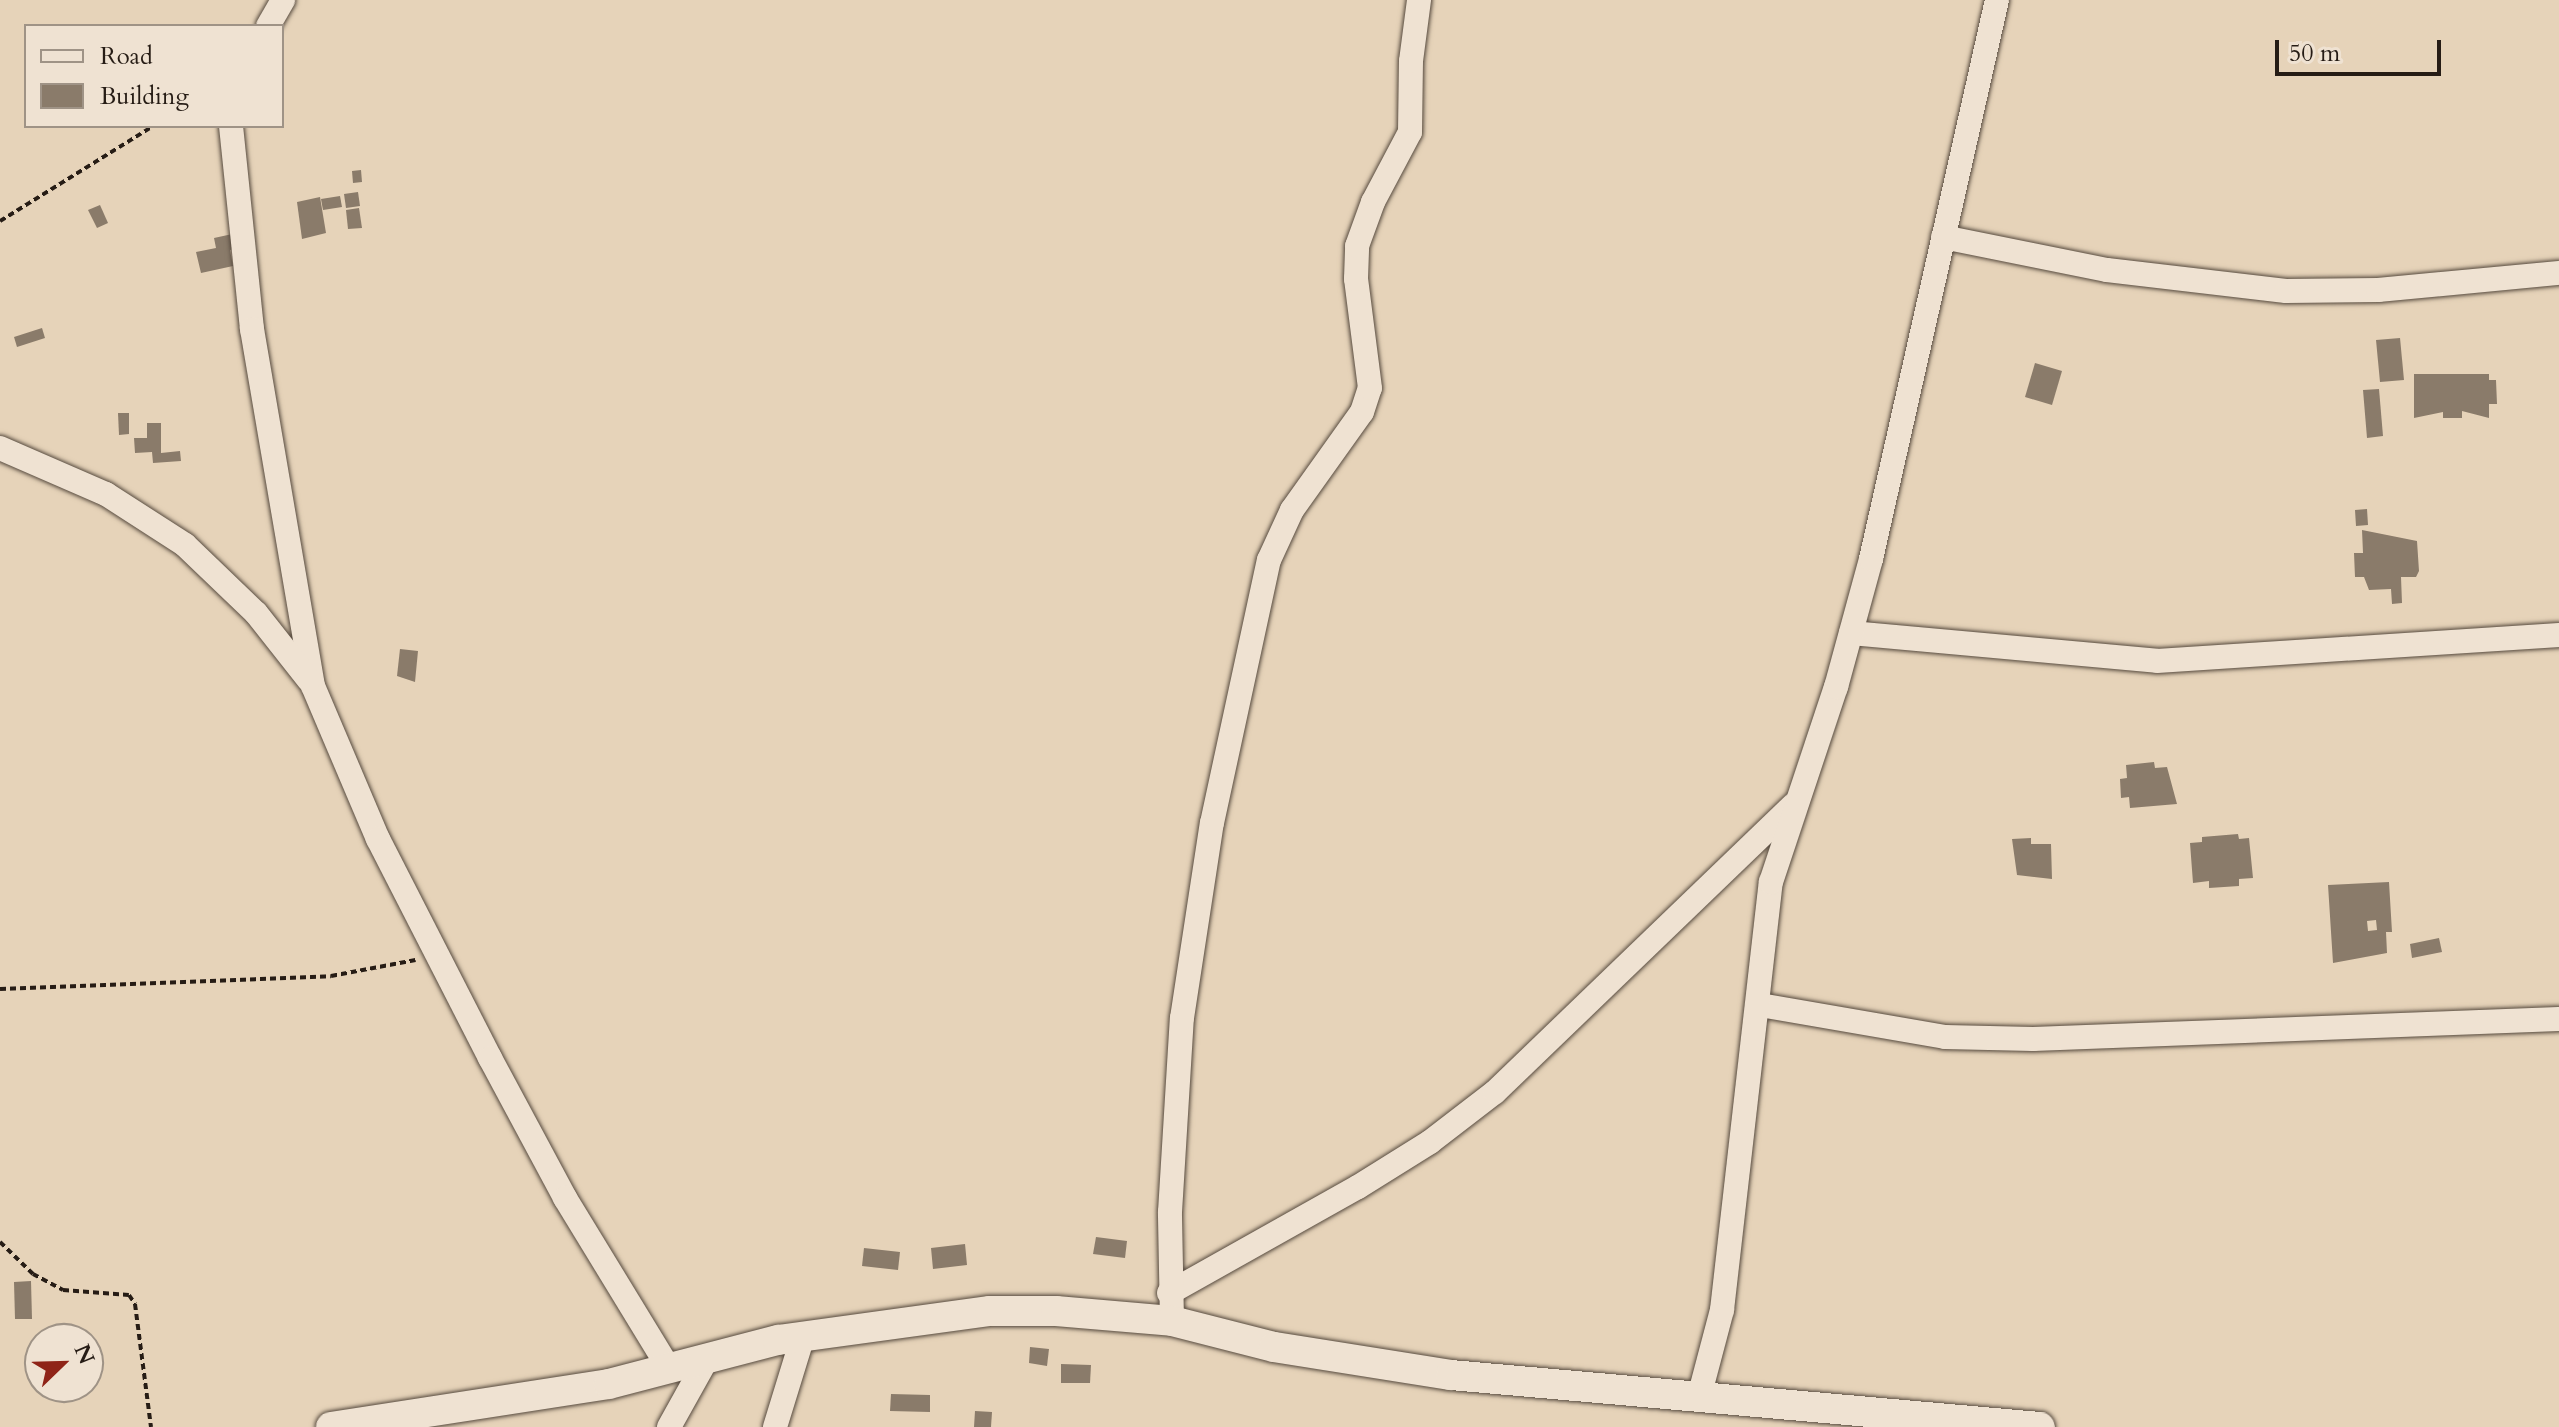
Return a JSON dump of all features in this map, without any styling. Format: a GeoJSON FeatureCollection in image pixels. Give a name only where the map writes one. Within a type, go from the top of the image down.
{"type":"FeatureCollection","features":[{"type":"Feature","properties":{"kind":"street"},"geometry":{"type":"LineString","coordinates":[[269,24],[283,0]]}},
{"type":"Feature","properties":{"kind":"street"},"geometry":{"type":"LineString","coordinates":[[1170,1307],[1182,1018],[1212,823],[1269,560],[1292,510],[1362,412],[1370,388],[1356,279],[1357,246],[1373,202],[1410,132],[1411,61],[1419,0]]}},
{"type":"Feature","properties":{"kind":"street"},"geometry":{"type":"LineString","coordinates":[[1699,1397],[1722,1310],[1760,1005],[1771,882],[1851,633],[1997,0]]}},
{"type":"Feature","properties":{"kind":"street"},"geometry":{"type":"LineString","coordinates":[[231,128],[252,329],[313,686],[378,839],[438,955],[565,1198],[668,1367]]}},
{"type":"Feature","properties":{"kind":"street"},"geometry":{"type":"LineString","coordinates":[[1943,237],[2107,270],[2286,291],[2378,290],[2559,273]]}},
{"type":"Feature","properties":{"kind":"street"},"geometry":{"type":"LineString","coordinates":[[0,448],[106,494],[185,545],[256,613],[313,686]]}},
{"type":"Feature","properties":{"kind":"street"},"geometry":{"type":"LineString","coordinates":[[1851,633],[2157,661],[2559,635]]}},
{"type":"Feature","properties":{"kind":"street"},"geometry":{"type":"LineString","coordinates":[[1170,1307],[1430,1142],[1495,1092],[1797,802]]}},
{"type":"Feature","properties":{"kind":"street"},"geometry":{"type":"LineString","coordinates":[[1760,1005],[1945,1037],[2033,1039],[2559,1019]]}},
{"type":"Feature","properties":{"kind":"street"},"geometry":{"type":"LineString","coordinates":[[331,1427],[467,1410],[803,1336],[990,1311],[1170,1307],[1370,1364],[2040,1427]]}},
{"type":"Feature","properties":{"kind":"street"},"geometry":{"type":"LineString","coordinates":[[775,1427],[803,1336]]}},
{"type":"Feature","properties":{"kind":"street"},"geometry":{"type":"LineString","coordinates":[[669,1427],[708,1357]]}},
{"type":"Feature","properties":{"kind":"path"},"geometry":{"type":"LineString","coordinates":[[0,221],[150,128]]}},
{"type":"Feature","properties":{"kind":"path"},"geometry":{"type":"LineString","coordinates":[[0,989],[331,976],[438,955]]}},
{"type":"Feature","properties":{"kind":"path"},"geometry":{"type":"LineString","coordinates":[[0,1242],[33,1274],[63,1290],[129,1295],[135,1304],[151,1427]]}},
{"type":"Feature","properties":{"kind":"building"},"geometry":{"type":"Polygon","coordinates":[[[361,170],[362,182],[353,183],[352,171],[361,170]]]}},
{"type":"Feature","properties":{"kind":"building"},"geometry":{"type":"Polygon","coordinates":[[[358,192],[360,206],[346,208],[344,194],[358,192]]]}},
{"type":"Feature","properties":{"kind":"building"},"geometry":{"type":"Polygon","coordinates":[[[340,196],[342,207],[323,210],[321,199],[340,196]]]}},
{"type":"Feature","properties":{"kind":"building"},"geometry":{"type":"Polygon","coordinates":[[[320,197],[326,233],[302,239],[297,202],[320,197]]]}},
{"type":"Feature","properties":{"kind":"building"},"geometry":{"type":"Polygon","coordinates":[[[100,205],[108,223],[97,228],[88,210],[100,205]]]}},
{"type":"Feature","properties":{"kind":"building"},"geometry":{"type":"Polygon","coordinates":[[[359,208],[362,228],[348,229],[346,210],[359,208]]]}},
{"type":"Feature","properties":{"kind":"building"},"geometry":{"type":"Polygon","coordinates":[[[237,233],[240,248],[230,250],[233,266],[201,273],[196,252],[216,248],[214,238],[237,233]]]}},
{"type":"Feature","properties":{"kind":"building"},"geometry":{"type":"Polygon","coordinates":[[[42,328],[45,338],[17,347],[14,337],[42,328]]]}},
{"type":"Feature","properties":{"kind":"building"},"geometry":{"type":"Polygon","coordinates":[[[2400,338],[2404,380],[2380,382],[2376,340],[2400,338]]]}},
{"type":"Feature","properties":{"kind":"building"},"geometry":{"type":"Polygon","coordinates":[[[2035,363],[2062,371],[2052,405],[2025,397],[2035,363]]]}},
{"type":"Feature","properties":{"kind":"building"},"geometry":{"type":"Polygon","coordinates":[[[2414,374],[2489,374],[2489,380],[2496,380],[2497,404],[2489,404],[2489,418],[2462,411],[2462,418],[2443,418],[2443,412],[2414,418],[2414,374]]]}},
{"type":"Feature","properties":{"kind":"building"},"geometry":{"type":"Polygon","coordinates":[[[2379,389],[2383,436],[2367,438],[2363,390],[2379,389]]]}},
{"type":"Feature","properties":{"kind":"building"},"geometry":{"type":"Polygon","coordinates":[[[118,413],[129,413],[129,434],[119,435],[118,413]]]}},
{"type":"Feature","properties":{"kind":"building"},"geometry":{"type":"Polygon","coordinates":[[[147,423],[161,423],[161,453],[180,451],[181,461],[153,463],[152,452],[135,453],[134,438],[147,438],[147,423]]]}},
{"type":"Feature","properties":{"kind":"building"},"geometry":{"type":"Polygon","coordinates":[[[2367,509],[2368,525],[2356,526],[2355,510],[2367,509]]]}},
{"type":"Feature","properties":{"kind":"building"},"geometry":{"type":"Polygon","coordinates":[[[2362,530],[2417,541],[2419,571],[2416,577],[2401,577],[2402,603],[2392,604],[2391,589],[2369,590],[2364,577],[2355,577],[2354,553],[2363,553],[2362,530]]]}},
{"type":"Feature","properties":{"kind":"building"},"geometry":{"type":"Polygon","coordinates":[[[400,649],[418,651],[415,682],[397,676],[400,649]]]}},
{"type":"Feature","properties":{"kind":"building"},"geometry":{"type":"Polygon","coordinates":[[[2154,762],[2155,768],[2167,767],[2177,804],[2130,808],[2129,797],[2121,798],[2120,779],[2127,778],[2126,765],[2154,762]]]}},
{"type":"Feature","properties":{"kind":"building"},"geometry":{"type":"Polygon","coordinates":[[[2238,834],[2239,839],[2249,838],[2253,878],[2239,879],[2239,886],[2209,888],[2209,881],[2193,883],[2190,843],[2202,842],[2202,837],[2238,834]]]}},
{"type":"Feature","properties":{"kind":"building"},"geometry":{"type":"Polygon","coordinates":[[[2031,838],[2031,844],[2051,844],[2052,879],[2017,875],[2012,839],[2031,838]]]}},
{"type":"Feature","properties":{"kind":"building"},"geometry":{"type":"Polygon","coordinates":[[[2389,882],[2392,932],[2386,932],[2387,953],[2333,963],[2328,885],[2389,882]],[[2376,920],[2367,921],[2368,931],[2377,930],[2376,920]]]}},
{"type":"Feature","properties":{"kind":"building"},"geometry":{"type":"Polygon","coordinates":[[[2439,938],[2442,952],[2412,958],[2410,944],[2439,938]]]}},
{"type":"Feature","properties":{"kind":"building"},"geometry":{"type":"Polygon","coordinates":[[[1096,1237],[1127,1241],[1125,1258],[1093,1254],[1096,1237]]]}},
{"type":"Feature","properties":{"kind":"building"},"geometry":{"type":"Polygon","coordinates":[[[965,1244],[967,1265],[933,1269],[931,1248],[965,1244]]]}},
{"type":"Feature","properties":{"kind":"building"},"geometry":{"type":"Polygon","coordinates":[[[864,1248],[900,1252],[898,1270],[862,1266],[864,1248]]]}},
{"type":"Feature","properties":{"kind":"building"},"geometry":{"type":"Polygon","coordinates":[[[31,1281],[32,1319],[15,1319],[14,1282],[31,1281]]]}},
{"type":"Feature","properties":{"kind":"building"},"geometry":{"type":"Polygon","coordinates":[[[1030,1347],[1049,1349],[1047,1366],[1029,1363],[1030,1347]]]}},
{"type":"Feature","properties":{"kind":"building"},"geometry":{"type":"Polygon","coordinates":[[[1061,1364],[1091,1365],[1090,1383],[1061,1383],[1061,1364]]]}},
{"type":"Feature","properties":{"kind":"building"},"geometry":{"type":"Polygon","coordinates":[[[891,1394],[930,1395],[930,1412],[890,1411],[891,1394]]]}},
{"type":"Feature","properties":{"kind":"building"},"geometry":{"type":"Polygon","coordinates":[[[975,1411],[992,1412],[991,1427],[974,1427],[975,1411]]]}}]}
